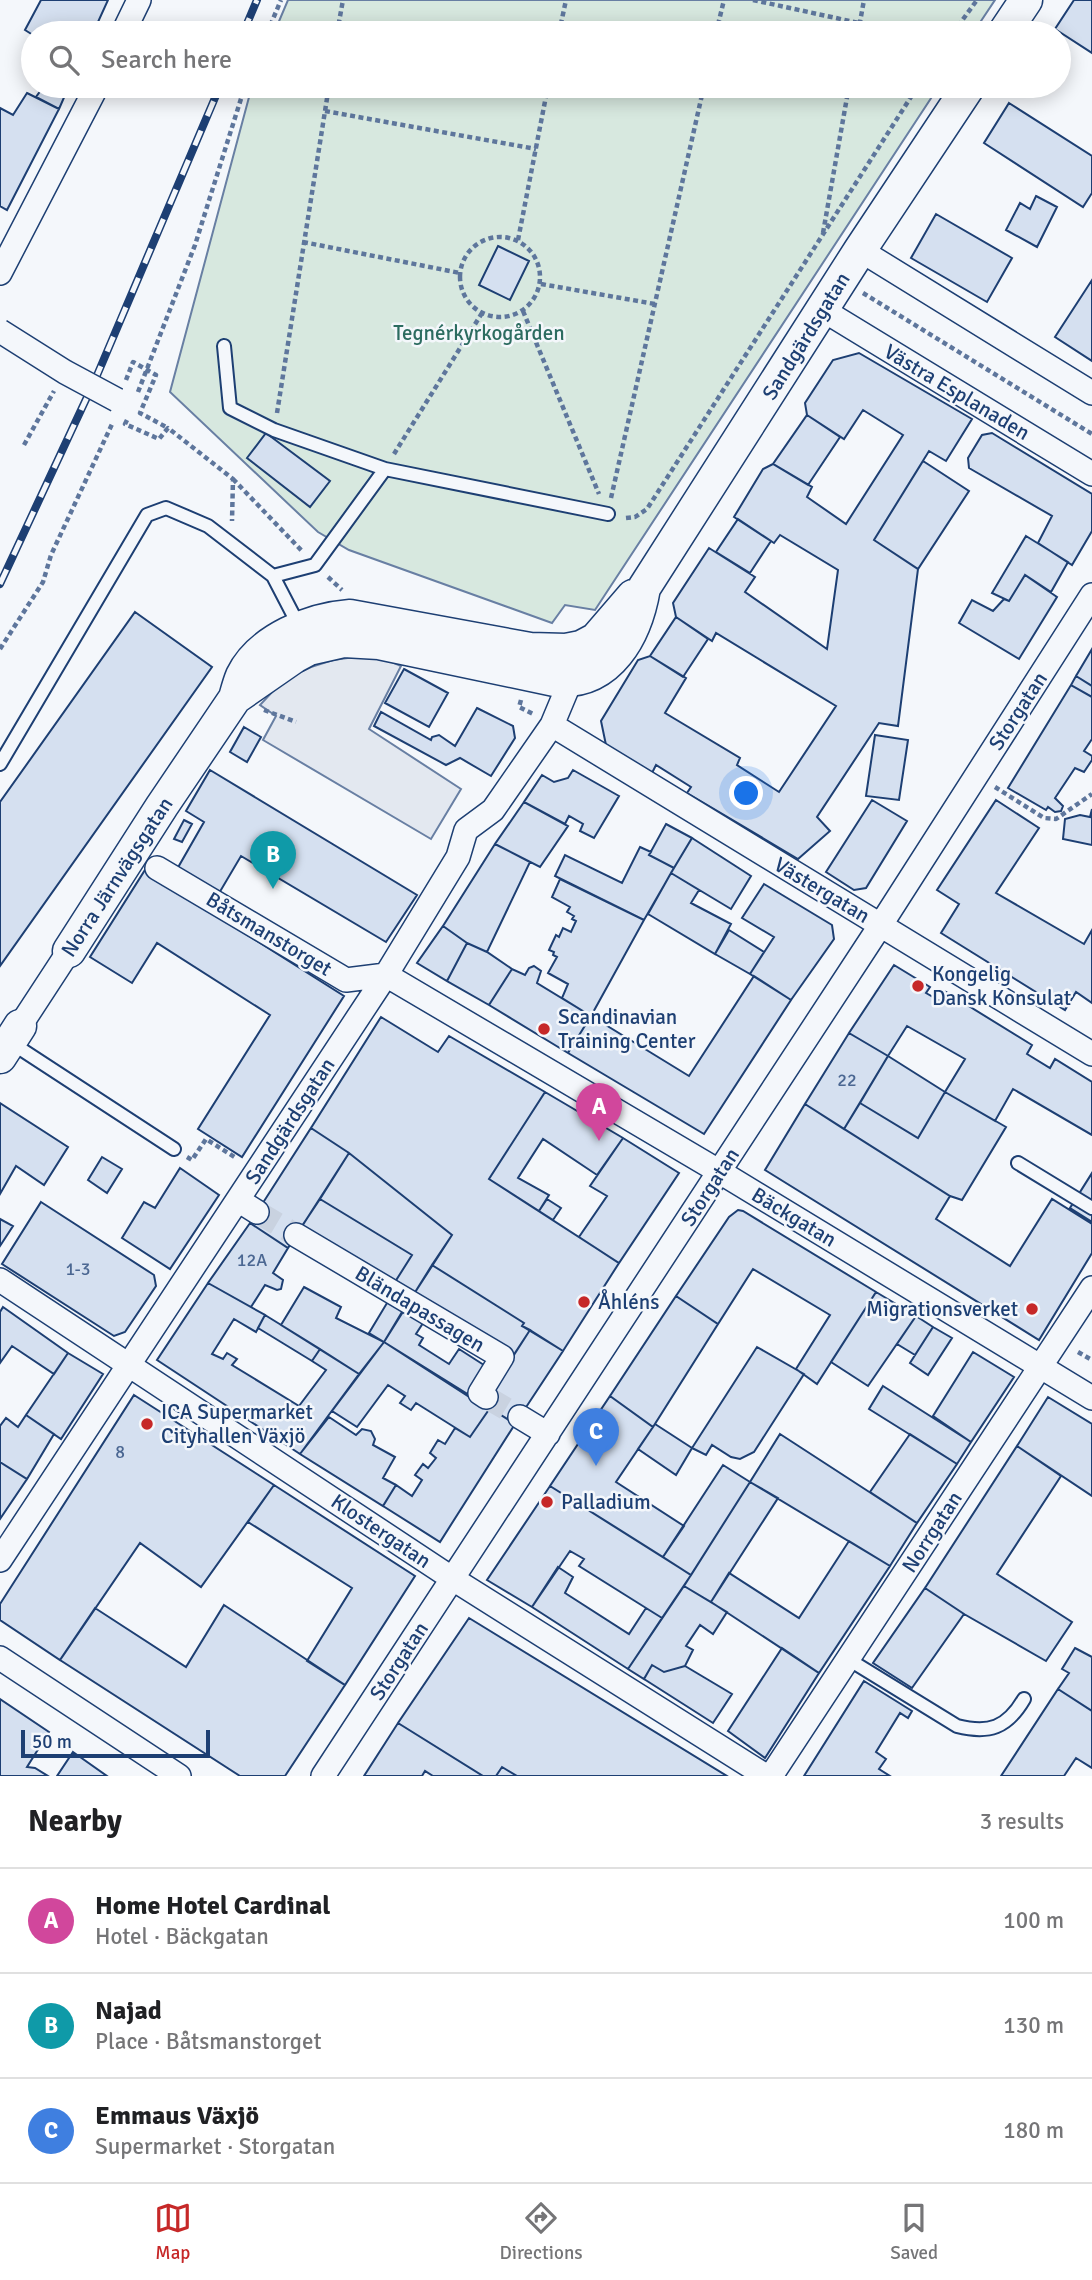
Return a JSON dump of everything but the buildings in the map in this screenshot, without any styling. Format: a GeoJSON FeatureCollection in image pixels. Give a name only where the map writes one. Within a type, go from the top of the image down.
{"type":"FeatureCollection","features":[{"type":"Feature","properties":{"kind":"street"},"geometry":{"type":"LineString","coordinates":[[129,21],[139,0]]}},
{"type":"Feature","properties":{"kind":"street"},"geometry":{"type":"LineString","coordinates":[[1012,21],[1027,0]]}},
{"type":"Feature","properties":{"kind":"street"},"geometry":{"type":"LineString","coordinates":[[0,273],[91,98]]}},
{"type":"Feature","properties":{"kind":"street","name":"Sandgärdsgatan"},"geometry":{"type":"LineString","coordinates":[[570,682],[594,675],[606,667],[619,650],[640,611],[645,588],[860,250],[961,98]]}},
{"type":"Feature","properties":{"kind":"street"},"geometry":{"type":"LineString","coordinates":[[860,250],[1092,393]]}},
{"type":"Feature","properties":{"kind":"street","name":"Västra Esplanaden"},"geometry":{"type":"LineString","coordinates":[[822,310],[1092,474]]}},
{"type":"Feature","properties":{"kind":"street"},"geometry":{"type":"LineString","coordinates":[[0,331],[65,372],[128,403]]}},
{"type":"Feature","properties":{"kind":"street","name":"Sandgärdsgatan"},"geometry":{"type":"LineString","coordinates":[[0,1560],[130,1364],[248,1206],[257,1171],[386,975],[458,857],[466,830],[493,810],[552,725],[570,682],[566,650],[581,647],[596,639],[629,599],[645,588]]}},
{"type":"Feature","properties":{"kind":"street","name":"Storgatan"},"geometry":{"type":"LineString","coordinates":[[323,1776],[720,1172],[1092,595]]}},
{"type":"Feature","properties":{"kind":"street","name":"Norra Järnvägsgatan"},"geometry":{"type":"LineString","coordinates":[[10,1042],[162,806],[244,701],[304,639],[331,618],[349,617],[530,649],[566,650]]}},
{"type":"Feature","properties":{"kind":"street","name":"Norra Järnvägsgatan"},"geometry":{"type":"LineString","coordinates":[[304,639],[379,643],[570,682]]}},
{"type":"Feature","properties":{"kind":"street","name":"Västergatan"},"geometry":{"type":"LineString","coordinates":[[552,725],[1092,1053]]}},
{"type":"Feature","properties":{"kind":"street","name":"Båtsmanstorget"},"geometry":{"type":"LineString","coordinates":[[157,868],[346,981],[386,975]]}},
{"type":"Feature","properties":{"kind":"street","name":"Bäckgatan"},"geometry":{"type":"LineString","coordinates":[[386,975],[720,1172],[1092,1398]]}},
{"type":"Feature","properties":{"kind":"street","name":"Bländapassagen"},"geometry":{"type":"LineString","coordinates":[[296,1235],[502,1357],[480,1393],[486,1397]]}},
{"type":"Feature","properties":{"kind":"street","name":"Klostergatan"},"geometry":{"type":"LineString","coordinates":[[0,1280],[453,1579],[766,1776]]}},
{"type":"Feature","properties":{"kind":"street","name":"Norrgatan"},"geometry":{"type":"LineString","coordinates":[[771,1776],[1092,1288]]}},
{"type":"Feature","properties":{"kind":"street"},"geometry":{"type":"LineString","coordinates":[[520,1417],[548,1434]]}},
{"type":"Feature","properties":{"kind":"street"},"geometry":{"type":"LineString","coordinates":[[0,1658],[178,1776]]}},
{"type":"Feature","properties":{"kind":"lane"},"geometry":{"type":"LineString","coordinates":[[224,346],[230,408],[274,430],[385,469],[608,514]]}},
{"type":"Feature","properties":{"kind":"lane"},"geometry":{"type":"LineString","coordinates":[[274,576],[315,565],[385,469]]}},
{"type":"Feature","properties":{"kind":"lane"},"geometry":{"type":"LineString","coordinates":[[0,764],[147,515],[166,508],[208,526],[274,576],[304,639]]}},
{"type":"Feature","properties":{"kind":"lane"},"geometry":{"type":"LineString","coordinates":[[10,1042],[174,1149]]}},
{"type":"Feature","properties":{"kind":"lane"},"geometry":{"type":"LineString","coordinates":[[1018,1163],[1092,1208]]}},
{"type":"Feature","properties":{"kind":"lane"},"geometry":{"type":"LineString","coordinates":[[848,1658],[957,1726],[973,1730],[1005,1723],[1016,1714],[1024,1699]]}},
{"type":"Feature","properties":{"kind":"path"},"geometry":{"type":"LineString","coordinates":[[272,21],[281,0]]}},
{"type":"Feature","properties":{"kind":"path"},"geometry":{"type":"LineString","coordinates":[[339,21],[343,0]]}},
{"type":"Feature","properties":{"kind":"path"},"geometry":{"type":"LineString","coordinates":[[562,21],[566,0]]}},
{"type":"Feature","properties":{"kind":"path"},"geometry":{"type":"LineString","coordinates":[[719,21],[724,0]]}},
{"type":"Feature","properties":{"kind":"path"},"geometry":{"type":"LineString","coordinates":[[753,0],[851,21]]}},
{"type":"Feature","properties":{"kind":"path"},"geometry":{"type":"LineString","coordinates":[[860,21],[863,0]]}},
{"type":"Feature","properties":{"kind":"path"},"geometry":{"type":"LineString","coordinates":[[962,21],[977,0]]}},
{"type":"Feature","properties":{"kind":"path"},"geometry":{"type":"LineString","coordinates":[[128,403],[195,246],[241,98]]}},
{"type":"Feature","properties":{"kind":"path"},"geometry":{"type":"LineString","coordinates":[[274,430],[327,98]]}},
{"type":"Feature","properties":{"kind":"path"},"geometry":{"type":"LineString","coordinates":[[518,240],[546,98]]}},
{"type":"Feature","properties":{"kind":"path"},"geometry":{"type":"LineString","coordinates":[[608,514],[701,98]]}},
{"type":"Feature","properties":{"kind":"path"},"geometry":{"type":"LineString","coordinates":[[822,238],[847,98]]}},
{"type":"Feature","properties":{"kind":"path"},"geometry":{"type":"LineString","coordinates":[[608,514],[635,517],[647,509],[910,98]]}},
{"type":"Feature","properties":{"kind":"path"},"geometry":{"type":"LineString","coordinates":[[325,111],[536,149]]}},
{"type":"Feature","properties":{"kind":"path"},"geometry":{"type":"LineString","coordinates":[[493,237],[518,240],[536,256],[541,284],[536,296],[523,311],[506,317],[495,317],[482,313],[466,299],[460,273],[463,261],[475,245],[493,237]]}},
{"type":"Feature","properties":{"kind":"path"},"geometry":{"type":"LineString","coordinates":[[303,242],[460,273]]}},
{"type":"Feature","properties":{"kind":"path"},"geometry":{"type":"LineString","coordinates":[[541,284],[655,304]]}},
{"type":"Feature","properties":{"kind":"path"},"geometry":{"type":"LineString","coordinates":[[856,289],[1092,433]]}},
{"type":"Feature","properties":{"kind":"path"},"geometry":{"type":"LineString","coordinates":[[523,311],[608,514]]}},
{"type":"Feature","properties":{"kind":"path"},"geometry":{"type":"LineString","coordinates":[[385,469],[482,313]]}},
{"type":"Feature","properties":{"kind":"path"},"geometry":{"type":"LineString","coordinates":[[125,424],[133,362],[156,375],[140,413],[168,428],[233,479],[315,565],[343,590]]}},
{"type":"Feature","properties":{"kind":"path"},"geometry":{"type":"LineString","coordinates":[[24,445],[65,372]]}},
{"type":"Feature","properties":{"kind":"path"},"geometry":{"type":"LineString","coordinates":[[0,649],[43,582],[51,555],[114,419],[159,439],[168,428]]}},
{"type":"Feature","properties":{"kind":"path"},"geometry":{"type":"LineString","coordinates":[[231,544],[233,479]]}},
{"type":"Feature","properties":{"kind":"path"},"geometry":{"type":"LineString","coordinates":[[244,701],[296,722]]}},
{"type":"Feature","properties":{"kind":"path"},"geometry":{"type":"LineString","coordinates":[[976,776],[1044,818],[1056,819],[1092,794]]}},
{"type":"Feature","properties":{"kind":"path"},"geometry":{"type":"LineString","coordinates":[[174,1149],[192,1160],[206,1139],[257,1171]]}},
{"type":"Feature","properties":{"kind":"green space"},"geometry":{"type":"Polygon","coordinates":[[[288,0],[995,0],[981,21],[279,21],[288,0]]]}},
{"type":"Feature","properties":{"kind":"green space","name":"Tegnérkyrkogården"},"geometry":{"type":"Polygon","coordinates":[[[249,98],[931,98],[595,610],[565,605],[552,623],[349,550],[318,532],[170,392],[249,98]]]}},
{"type":"Feature","properties":{"kind":"shaded area"},"geometry":{"type":"Polygon","coordinates":[[[355,657],[385,659],[401,666],[369,729],[461,789],[431,839],[263,740],[276,716],[260,705],[274,690],[292,676],[311,667],[355,657]]]}},
{"type":"Feature","properties":{"kind":"tunnel"},"geometry":{"type":"LineString","coordinates":[[257,1212],[296,1235]]}},
{"type":"Feature","properties":{"kind":"tunnel"},"geometry":{"type":"LineString","coordinates":[[486,1397],[520,1417]]}},
{"type":"Feature","properties":{"kind":"railway"},"geometry":{"type":"LineString","coordinates":[[248,21],[257,0]]}},
{"type":"Feature","properties":{"kind":"railway"},"geometry":{"type":"LineString","coordinates":[[0,584],[95,380],[215,98]]}},
{"type":"Feature","properties":{"kind":"place","name":"Najad"},"geometry":{"type":"Point","coordinates":[273,889]}},
{"type":"Feature","properties":{"kind":"place","name":"Kongelig Dansk Konsulat"},"geometry":{"type":"Point","coordinates":[918,986]}},
{"type":"Feature","properties":{"kind":"place","name":"Scandinavian Training Center"},"geometry":{"type":"Point","coordinates":[544,1029]}},
{"type":"Feature","properties":{"kind":"place","name":"Home Hotel Cardinal"},"geometry":{"type":"Point","coordinates":[599,1141]}},
{"type":"Feature","properties":{"kind":"place","name":"Åhléns"},"geometry":{"type":"Point","coordinates":[584,1302]}},
{"type":"Feature","properties":{"kind":"place","name":"Migrationsverket"},"geometry":{"type":"Point","coordinates":[1032,1309]}},
{"type":"Feature","properties":{"kind":"place","name":"ICA Supermarket Cityhallen Växjö"},"geometry":{"type":"Point","coordinates":[147,1424]}},
{"type":"Feature","properties":{"kind":"place","name":"Emmaus Växjö"},"geometry":{"type":"Point","coordinates":[596,1466]}},
{"type":"Feature","properties":{"kind":"place","name":"Palladium"},"geometry":{"type":"Point","coordinates":[547,1502]}}]}
